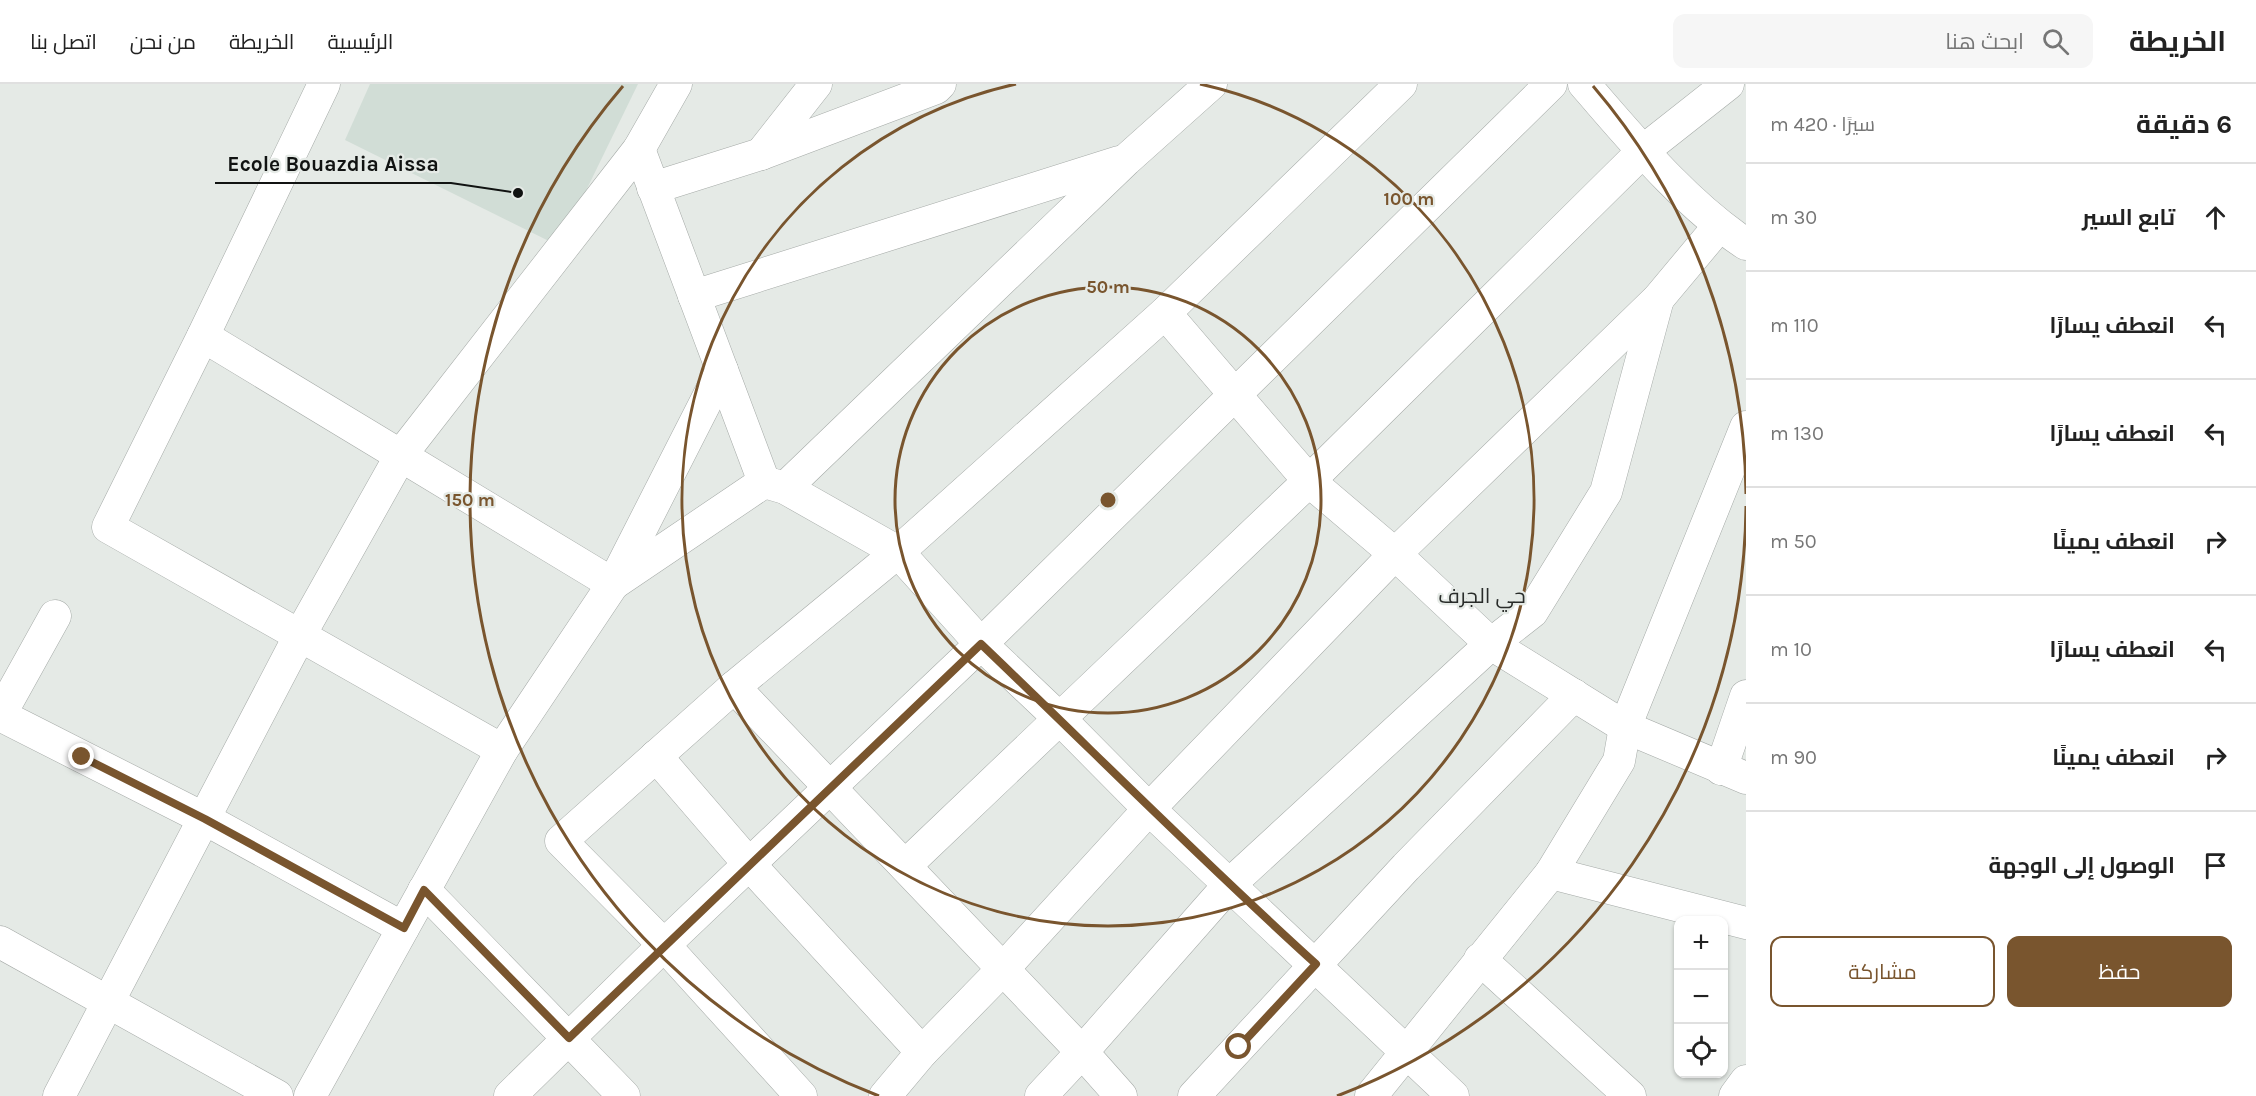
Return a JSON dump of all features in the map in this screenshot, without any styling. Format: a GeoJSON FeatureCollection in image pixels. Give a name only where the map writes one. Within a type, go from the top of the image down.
{"type":"FeatureCollection","features":[{"type":"Feature","properties":{"kind":"street"},"geometry":{"type":"LineString","coordinates":[[324,84],[108,527],[502,750]]}},
{"type":"Feature","properties":{"kind":"street"},"geometry":{"type":"LineString","coordinates":[[59,1096],[300,635],[401,455],[639,149],[676,84]]}},
{"type":"Feature","properties":{"kind":"street"},"geometry":{"type":"LineString","coordinates":[[761,154],[816,84]]}},
{"type":"Feature","properties":{"kind":"street"},"geometry":{"type":"LineString","coordinates":[[613,584],[774,485],[1211,84]]}},
{"type":"Feature","properties":{"kind":"street"},"geometry":{"type":"LineString","coordinates":[[801,1096],[664,945],[561,841],[734,687],[898,552],[1165,314],[1401,84]]}},
{"type":"Feature","properties":{"kind":"street"},"geometry":{"type":"LineString","coordinates":[[510,1096],[664,945],[981,644],[1551,84]]}},
{"type":"Feature","properties":{"kind":"street"},"geometry":{"type":"LineString","coordinates":[[1584,84],[1643,151],[1719,226],[1746,244]]}},
{"type":"Feature","properties":{"kind":"street"},"geometry":{"type":"LineString","coordinates":[[905,866],[1309,481],[1643,151],[1728,84]]}},
{"type":"Feature","properties":{"kind":"street"},"geometry":{"type":"LineString","coordinates":[[653,188],[761,154],[942,85]]}},
{"type":"Feature","properties":{"kind":"street"},"geometry":{"type":"LineString","coordinates":[[639,149],[722,370],[774,485],[898,552],[981,644],[1060,719],[1149,809],[1316,964],[1453,1096]]}},
{"type":"Feature","properties":{"kind":"street"},"geometry":{"type":"LineString","coordinates":[[694,296],[1126,160]]}},
{"type":"Feature","properties":{"kind":"street"},"geometry":{"type":"LineString","coordinates":[[885,1096],[922,1052],[1003,969],[1149,809],[1395,554],[1658,299],[1719,226]]}},
{"type":"Feature","properties":{"kind":"street"},"geometry":{"type":"LineString","coordinates":[[1041,1096],[1229,885],[1491,644],[1532,612],[1606,492],[1658,299]]}},
{"type":"Feature","properties":{"kind":"street"},"geometry":{"type":"LineString","coordinates":[[1165,314],[1309,481],[1395,554],[1491,644],[1625,727],[1734,774],[1746,696]]}},
{"type":"Feature","properties":{"kind":"street"},"geometry":{"type":"LineString","coordinates":[[203,336],[613,584]]}},
{"type":"Feature","properties":{"kind":"street"},"geometry":{"type":"LineString","coordinates":[[310,1096],[502,750],[613,584],[722,370]]}},
{"type":"Feature","properties":{"kind":"street"},"geometry":{"type":"LineString","coordinates":[[1371,1096],[1551,873],[1619,761],[1625,727],[1746,427]]}},
{"type":"Feature","properties":{"kind":"street"},"geometry":{"type":"LineString","coordinates":[[55,616],[0,715],[205,819],[404,928]]}},
{"type":"Feature","properties":{"kind":"street"},"geometry":{"type":"LineString","coordinates":[[734,687],[1082,1052],[1121,1096]]}},
{"type":"Feature","properties":{"kind":"street"},"geometry":{"type":"LineString","coordinates":[[1194,1096],[1406,867],[1574,695]]}},
{"type":"Feature","properties":{"kind":"street"},"geometry":{"type":"LineString","coordinates":[[656,756],[749,864],[922,1052]]}},
{"type":"Feature","properties":{"kind":"street"},"geometry":{"type":"LineString","coordinates":[[1551,873],[1746,923]]}},
{"type":"Feature","properties":{"kind":"street"},"geometry":{"type":"LineString","coordinates":[[424,890],[624,1096]]}},
{"type":"Feature","properties":{"kind":"street"},"geometry":{"type":"LineString","coordinates":[[0,942],[277,1096]]}},
{"type":"Feature","properties":{"kind":"street"},"geometry":{"type":"LineString","coordinates":[[1480,959],[1630,1096]]}},
{"type":"Feature","properties":{"kind":"street"},"geometry":{"type":"LineString","coordinates":[[1735,1096],[1746,1081]]}},
{"type":"Feature","properties":{"kind":"shaded area"},"geometry":{"type":"Polygon","coordinates":[[[370,84],[638,84],[559,246],[345,140],[370,84]]]}},
{"type":"Feature","properties":{"kind":"place","name":"Ecole Bouazdia Aissa"},"geometry":{"type":"Point","coordinates":[518,193]}},
{"type":"Feature","properties":{"kind":"district","name":"حي الجرف"},"geometry":{"type":"Point","coordinates":[1482,596]}},
{"type":"Feature","properties":{"kind":"route"},"geometry":{"type":"LineString","coordinates":[[82,757],[205,819],[404,928],[424,890],[569,1038],[981,644],[1060,719],[1149,809],[1316,964],[1239,1047]]}}]}
